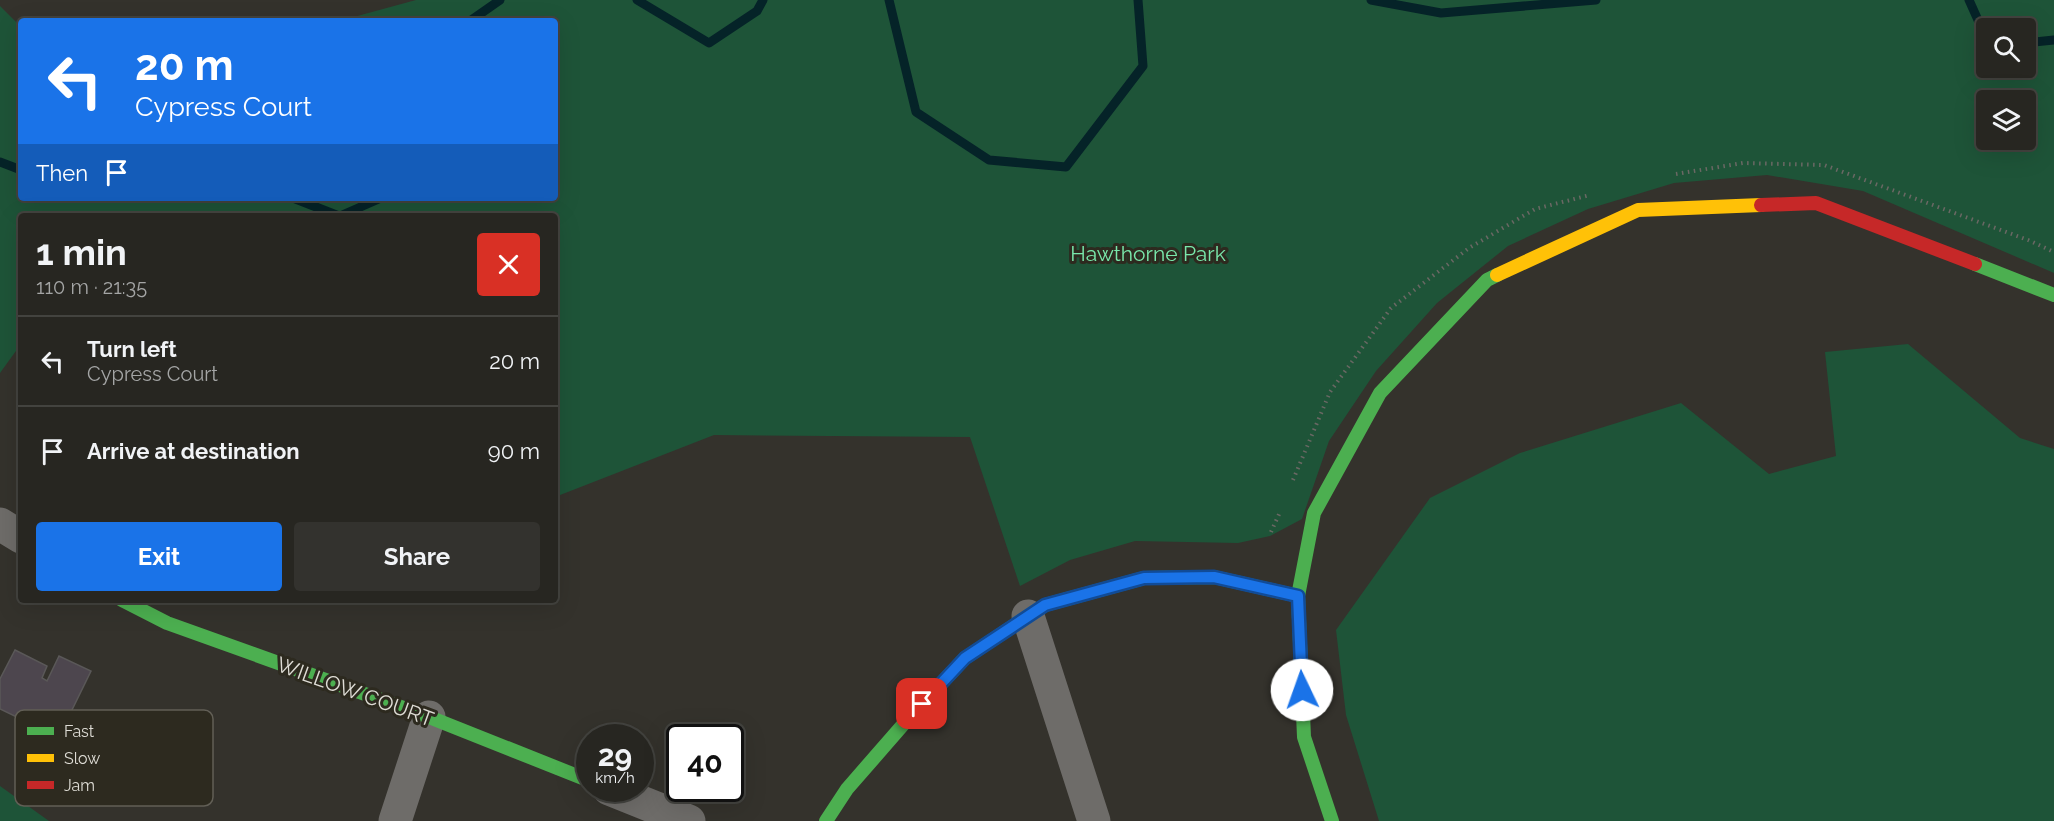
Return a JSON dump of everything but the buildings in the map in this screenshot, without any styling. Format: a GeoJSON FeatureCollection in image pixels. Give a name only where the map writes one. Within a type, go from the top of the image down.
{"type":"FeatureCollection","features":[{"type":"Feature","properties":{"kind":"street"},"geometry":{"type":"LineString","coordinates":[[1332,821],[1304,736],[1298,596],[1314,513],[1380,393],[1487,280],[1638,210],[1816,203],[2054,295]]}},
{"type":"Feature","properties":{"kind":"street"},"geometry":{"type":"LineString","coordinates":[[0,524],[18,535]]}},
{"type":"Feature","properties":{"kind":"street"},"geometry":{"type":"LineString","coordinates":[[826,821],[847,789],[965,658],[1045,605],[1144,578],[1214,577],[1298,596]]}},
{"type":"Feature","properties":{"kind":"street","name":"WILLOW COURT"},"geometry":{"type":"LineString","coordinates":[[128,603],[177,627],[429,717],[576,775]]}},
{"type":"Feature","properties":{"kind":"street"},"geometry":{"type":"LineString","coordinates":[[1029,616],[1094,821]]}},
{"type":"Feature","properties":{"kind":"street"},"geometry":{"type":"LineString","coordinates":[[394,821],[429,717]]}},
{"type":"Feature","properties":{"kind":"street"},"geometry":{"type":"LineString","coordinates":[[642,802],[689,821]]}},
{"type":"Feature","properties":{"kind":"path"},"geometry":{"type":"LineString","coordinates":[[1672,175],[1743,163],[1824,165],[2028,240],[2054,252]]}},
{"type":"Feature","properties":{"kind":"path"},"geometry":{"type":"LineString","coordinates":[[1292,483],[1330,392],[1391,308],[1469,248],[1534,209],[1592,194]]}},
{"type":"Feature","properties":{"kind":"path"},"geometry":{"type":"LineString","coordinates":[[1271,532],[1284,502]]}},
{"type":"Feature","properties":{"kind":"green space","name":"Hawthorne Park"},"geometry":{"type":"Polygon","coordinates":[[[416,0],[2054,0],[2054,273],[1863,191],[1767,175],[1674,183],[1588,209],[1508,246],[1437,303],[1376,371],[1329,441],[1302,519],[1270,536],[1238,543],[1135,541],[1070,560],[1020,586],[970,437],[714,435],[558,496],[558,213],[18,213],[18,348],[0,373],[0,6],[18,24],[18,201],[558,201],[558,18],[350,18],[416,0]]]}},
{"type":"Feature","properties":{"kind":"green space"},"geometry":{"type":"Polygon","coordinates":[[[1908,344],[2020,438],[2054,449],[2054,821],[1379,821],[1346,715],[1336,630],[1430,498],[1520,453],[1681,403],[1769,474],[1836,456],[1825,352],[1908,344]]]}},
{"type":"Feature","properties":{"kind":"green space"},"geometry":{"type":"Polygon","coordinates":[[[0,786],[15,797],[15,806],[28,806],[49,821],[0,821],[0,786]]]}},
{"type":"Feature","properties":{"kind":"waterway"},"geometry":{"type":"LineString","coordinates":[[474,18],[500,0]]}},
{"type":"Feature","properties":{"kind":"waterway"},"geometry":{"type":"LineString","coordinates":[[637,0],[709,43],[757,11],[763,0]]}},
{"type":"Feature","properties":{"kind":"waterway"},"geometry":{"type":"LineString","coordinates":[[889,0],[916,112],[989,160],[1066,167],[1143,66],[1138,0]]}},
{"type":"Feature","properties":{"kind":"waterway"},"geometry":{"type":"LineString","coordinates":[[1371,0],[1441,13],[1596,0]]}},
{"type":"Feature","properties":{"kind":"waterway"},"geometry":{"type":"LineString","coordinates":[[1969,0],[1977,18]]}},
{"type":"Feature","properties":{"kind":"waterway"},"geometry":{"type":"LineString","coordinates":[[2036,42],[2054,40]]}},
{"type":"Feature","properties":{"kind":"waterway"},"geometry":{"type":"LineString","coordinates":[[0,162],[18,169]]}},
{"type":"Feature","properties":{"kind":"waterway"},"geometry":{"type":"LineString","coordinates":[[301,201],[331,213]]}},
{"type":"Feature","properties":{"kind":"waterway"},"geometry":{"type":"LineString","coordinates":[[347,213],[374,201]]}},
{"type":"Feature","properties":{"kind":"traffic: fast"},"geometry":{"type":"LineString","coordinates":[[1975,264],[2054,295]]}},
{"type":"Feature","properties":{"kind":"traffic: fast"},"geometry":{"type":"LineString","coordinates":[[1332,821],[1304,737],[1298,596],[1314,513],[1380,393],[1487,280],[1497,275]]}},
{"type":"Feature","properties":{"kind":"traffic: fast"},"geometry":{"type":"LineString","coordinates":[[826,821],[847,789],[965,658],[1045,605],[1144,578],[1214,577],[1298,596]]}},
{"type":"Feature","properties":{"kind":"traffic: fast"},"geometry":{"type":"LineString","coordinates":[[128,603],[167,623],[429,717],[576,775]]}},
{"type":"Feature","properties":{"kind":"traffic: slow"},"geometry":{"type":"LineString","coordinates":[[1497,275],[1638,210],[1761,205]]}},
{"type":"Feature","properties":{"kind":"traffic: jam"},"geometry":{"type":"LineString","coordinates":[[1761,205],[1816,203],[1975,264]]}},
{"type":"Feature","properties":{"kind":"route"},"geometry":{"type":"LineString","coordinates":[[922,704],[965,658],[1045,605],[1144,578],[1214,577],[1298,596],[1302,690]]}}]}
